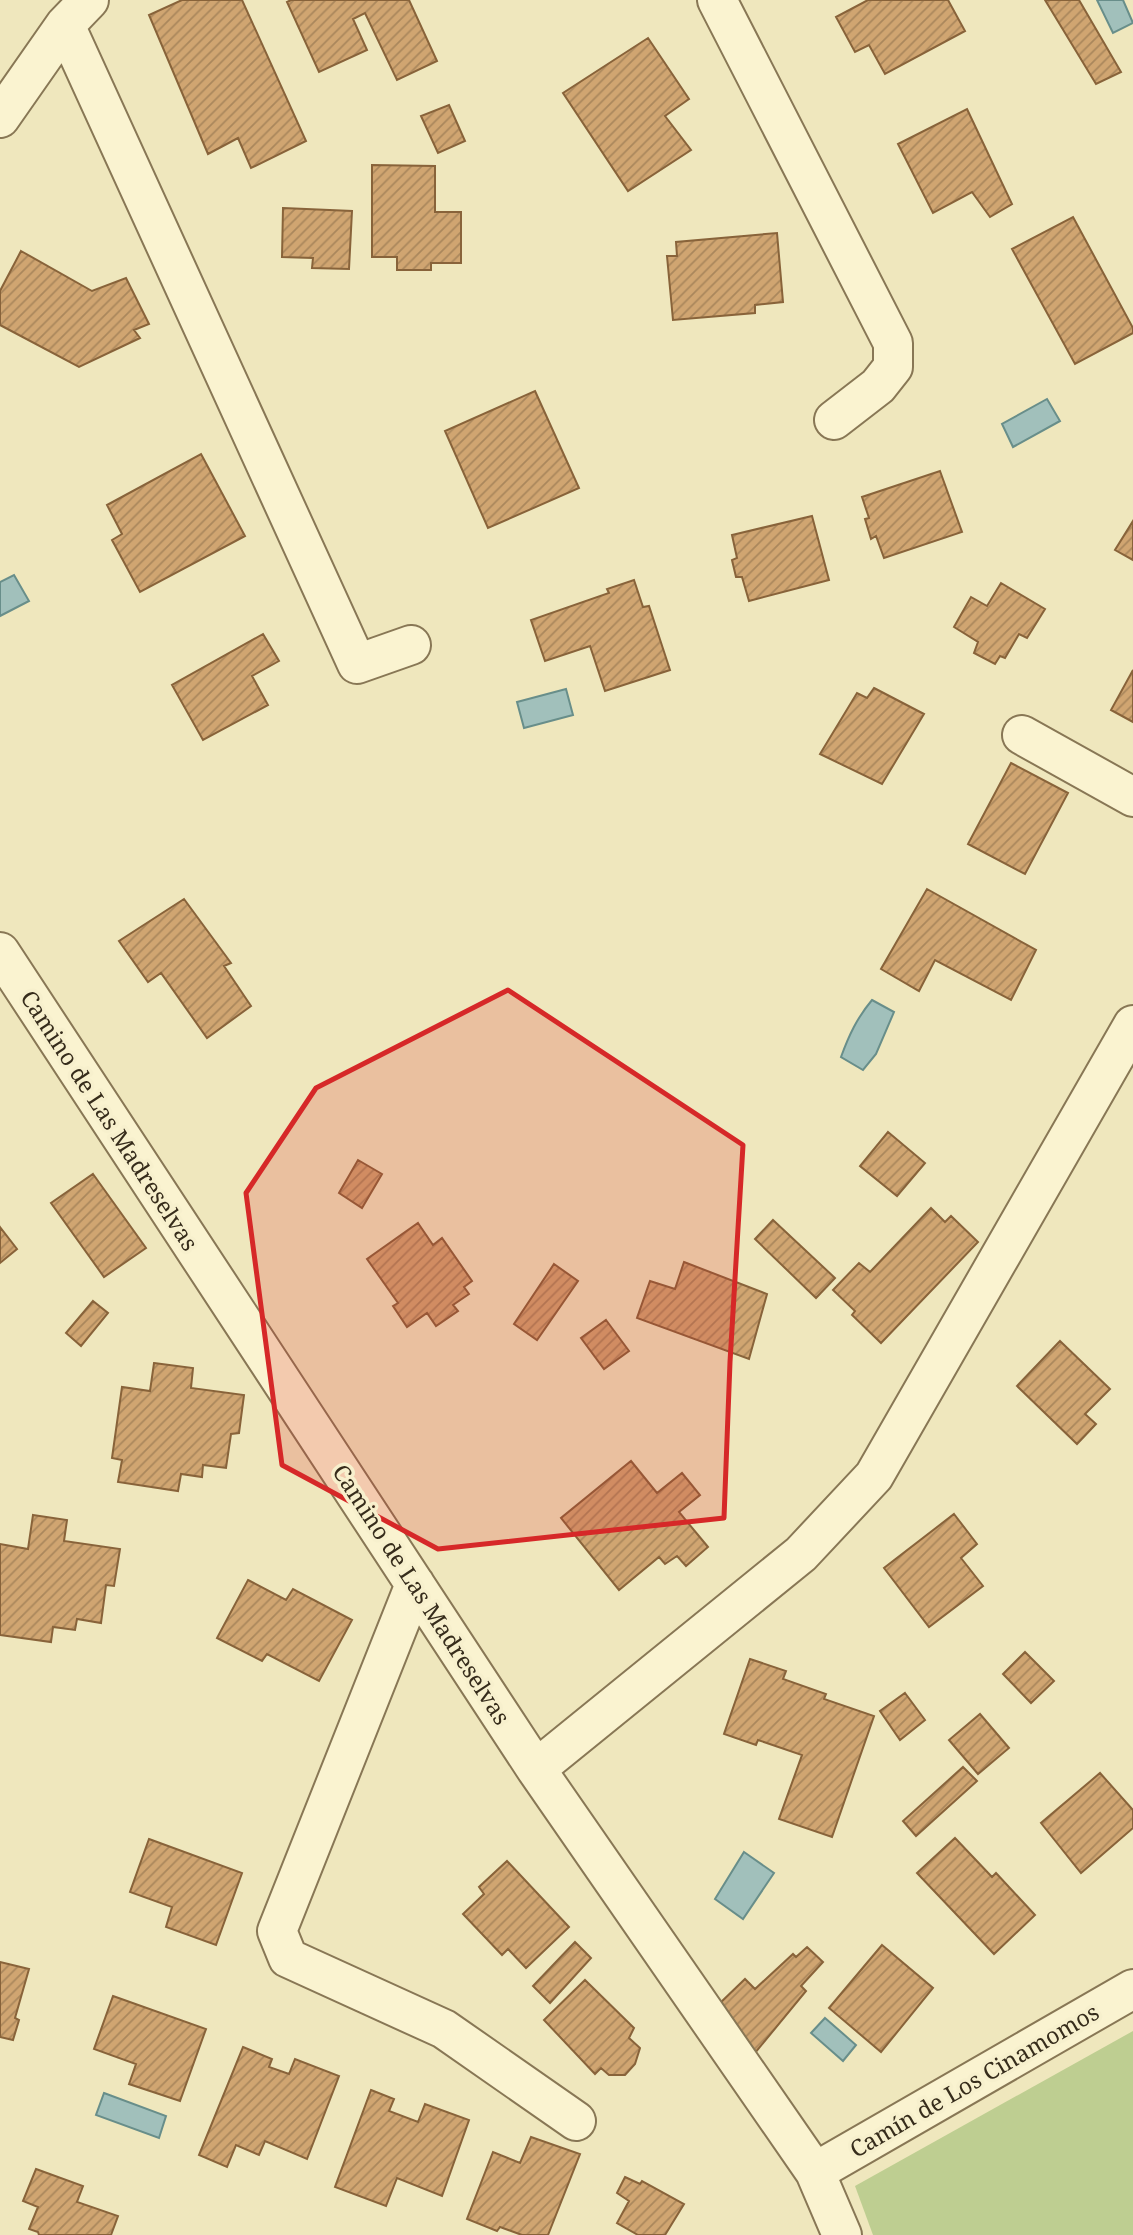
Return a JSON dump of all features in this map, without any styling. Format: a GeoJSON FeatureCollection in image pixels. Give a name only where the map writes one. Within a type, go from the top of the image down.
{"type":"FeatureCollection","features":[{"type":"Feature","properties":{"kind":"street"},"geometry":{"type":"LineString","coordinates":[[717,0],[893,343],[892,368],[878,386],[834,420]]}},
{"type":"Feature","properties":{"kind":"street"},"geometry":{"type":"LineString","coordinates":[[0,118],[77,13]]}},
{"type":"Feature","properties":{"kind":"street"},"geometry":{"type":"LineString","coordinates":[[77,13],[358,664],[411,645]]}},
{"type":"Feature","properties":{"kind":"street"},"geometry":{"type":"LineString","coordinates":[[1022,735],[1133,797]]}},
{"type":"Feature","properties":{"kind":"street","name":"Camino de Las Madreselvas"},"geometry":{"type":"LineString","coordinates":[[0,952],[536,1769],[815,2172],[842,2235]]}},
{"type":"Feature","properties":{"kind":"street"},"geometry":{"type":"LineString","coordinates":[[536,1769],[801,1554],[874,1476],[1133,1025]]}},
{"type":"Feature","properties":{"kind":"street"},"geometry":{"type":"LineString","coordinates":[[415,1584],[278,1931],[288,1958],[444,2029],[576,2122]]}},
{"type":"Feature","properties":{"kind":"street","name":"Camín de Los Cinamomos"},"geometry":{"type":"LineString","coordinates":[[815,2172],[1133,1989]]}},
{"type":"Feature","properties":{"kind":"highlighted area"},"geometry":{"type":"Polygon","coordinates":[[[508,990],[743,1145],[724,1518],[438,1549],[282,1465],[246,1193],[316,1088],[508,990]]]}},
{"type":"Feature","properties":{"kind":"green space"},"geometry":{"type":"Polygon","coordinates":[[[1133,2031],[1133,2235],[873,2235],[855,2186],[1133,2031]]]}},
{"type":"Feature","properties":{"kind":"water"},"geometry":{"type":"Polygon","coordinates":[[[1097,0],[1123,0],[1133,23],[1113,33],[1097,0]]]}},
{"type":"Feature","properties":{"kind":"water"},"geometry":{"type":"Polygon","coordinates":[[[1047,399],[1060,421],[1013,447],[1002,424],[1047,399]]]}},
{"type":"Feature","properties":{"kind":"water"},"geometry":{"type":"Polygon","coordinates":[[[14,575],[29,601],[0,616],[0,582],[14,575]]]}},
{"type":"Feature","properties":{"kind":"water"},"geometry":{"type":"Polygon","coordinates":[[[566,689],[573,715],[524,728],[517,702],[566,689]]]}},
{"type":"Feature","properties":{"kind":"water"},"geometry":{"type":"Polygon","coordinates":[[[872,1000],[894,1012],[876,1054],[863,1070],[841,1057],[854,1027],[872,1000]]]}},
{"type":"Feature","properties":{"kind":"water"},"geometry":{"type":"Polygon","coordinates":[[[744,1852],[774,1873],[743,1919],[715,1899],[744,1852]]]}},
{"type":"Feature","properties":{"kind":"water"},"geometry":{"type":"Polygon","coordinates":[[[825,2018],[856,2045],[843,2061],[811,2033],[825,2018]]]}},
{"type":"Feature","properties":{"kind":"water"},"geometry":{"type":"Polygon","coordinates":[[[104,2093],[166,2116],[159,2138],[96,2115],[104,2093]]]}},
{"type":"Feature","properties":{"kind":"building"},"geometry":{"type":"Polygon","coordinates":[[[182,0],[242,0],[306,141],[251,168],[238,138],[208,154],[149,15],[182,0]]]}},
{"type":"Feature","properties":{"kind":"building"},"geometry":{"type":"Polygon","coordinates":[[[409,0],[437,61],[397,80],[365,13],[353,19],[367,50],[319,72],[287,2],[409,0]]]}},
{"type":"Feature","properties":{"kind":"building"},"geometry":{"type":"Polygon","coordinates":[[[868,0],[948,0],[965,31],[885,74],[869,45],[855,52],[836,17],[868,0]]]}},
{"type":"Feature","properties":{"kind":"building"},"geometry":{"type":"Polygon","coordinates":[[[1045,0],[1079,0],[1121,72],[1096,84],[1045,0]]]}},
{"type":"Feature","properties":{"kind":"building"},"geometry":{"type":"Polygon","coordinates":[[[648,38],[689,99],[665,116],[691,150],[628,191],[563,93],[648,38]]]}},
{"type":"Feature","properties":{"kind":"building"},"geometry":{"type":"Polygon","coordinates":[[[449,105],[465,141],[438,153],[421,116],[449,105]]]}},
{"type":"Feature","properties":{"kind":"building"},"geometry":{"type":"Polygon","coordinates":[[[967,109],[1012,204],[990,217],[972,192],[933,213],[898,144],[967,109]]]}},
{"type":"Feature","properties":{"kind":"building"},"geometry":{"type":"Polygon","coordinates":[[[372,165],[435,166],[435,212],[461,212],[461,263],[431,263],[431,270],[397,270],[397,257],[372,257],[372,165]]]}},
{"type":"Feature","properties":{"kind":"building"},"geometry":{"type":"Polygon","coordinates":[[[283,208],[352,211],[349,269],[312,268],[313,258],[282,257],[283,208]]]}},
{"type":"Feature","properties":{"kind":"building"},"geometry":{"type":"Polygon","coordinates":[[[1073,217],[1133,328],[1133,333],[1075,364],[1012,249],[1073,217]]]}},
{"type":"Feature","properties":{"kind":"building"},"geometry":{"type":"Polygon","coordinates":[[[777,233],[783,302],[755,305],[755,313],[673,320],[667,256],[677,256],[676,242],[777,233]]]}},
{"type":"Feature","properties":{"kind":"building"},"geometry":{"type":"Polygon","coordinates":[[[21,251],[92,291],[126,278],[149,324],[134,330],[140,338],[79,367],[0,325],[0,291],[21,251]]]}},
{"type":"Feature","properties":{"kind":"building"},"geometry":{"type":"Polygon","coordinates":[[[535,391],[579,488],[488,528],[445,431],[535,391]]]}},
{"type":"Feature","properties":{"kind":"building"},"geometry":{"type":"Polygon","coordinates":[[[201,454],[245,536],[140,592],[112,540],[122,534],[107,505],[201,454]]]}},
{"type":"Feature","properties":{"kind":"building"},"geometry":{"type":"Polygon","coordinates":[[[940,471],[962,532],[884,558],[876,536],[871,539],[865,519],[869,518],[862,497],[940,471]]]}},
{"type":"Feature","properties":{"kind":"building"},"geometry":{"type":"Polygon","coordinates":[[[812,516],[829,580],[749,601],[742,577],[736,577],[732,560],[737,558],[732,535],[812,516]]]}},
{"type":"Feature","properties":{"kind":"building"},"geometry":{"type":"Polygon","coordinates":[[[1133,521],[1133,560],[1115,550],[1133,521]]]}},
{"type":"Feature","properties":{"kind":"building"},"geometry":{"type":"Polygon","coordinates":[[[634,580],[643,607],[649,606],[670,670],[605,691],[590,646],[545,661],[531,620],[609,593],[607,589],[634,580]]]}},
{"type":"Feature","properties":{"kind":"building"},"geometry":{"type":"Polygon","coordinates":[[[1001,583],[1045,609],[1027,638],[1019,634],[1005,658],[1000,656],[995,664],[974,653],[978,642],[954,627],[971,597],[987,606],[1001,583]]]}},
{"type":"Feature","properties":{"kind":"building"},"geometry":{"type":"Polygon","coordinates":[[[263,634],[279,661],[252,676],[268,705],[203,740],[172,685],[263,634]]]}},
{"type":"Feature","properties":{"kind":"building"},"geometry":{"type":"Polygon","coordinates":[[[1133,670],[1133,722],[1111,710],[1133,670]]]}},
{"type":"Feature","properties":{"kind":"building"},"geometry":{"type":"Polygon","coordinates":[[[874,688],[924,714],[882,784],[820,754],[857,693],[867,698],[874,688]]]}},
{"type":"Feature","properties":{"kind":"building"},"geometry":{"type":"Polygon","coordinates":[[[1011,763],[1068,793],[1025,874],[968,844],[1011,763]]]}},
{"type":"Feature","properties":{"kind":"building"},"geometry":{"type":"Polygon","coordinates":[[[927,889],[1036,950],[1011,1000],[935,960],[919,991],[881,969],[927,889]]]}},
{"type":"Feature","properties":{"kind":"building"},"geometry":{"type":"Polygon","coordinates":[[[184,899],[231,963],[224,966],[251,1006],[207,1038],[161,973],[148,982],[119,941],[184,899]]]}},
{"type":"Feature","properties":{"kind":"building"},"geometry":{"type":"Polygon","coordinates":[[[888,1132],[925,1163],[897,1196],[860,1166],[888,1132]]]}},
{"type":"Feature","properties":{"kind":"building"},"geometry":{"type":"Polygon","coordinates":[[[358,1160],[382,1174],[362,1208],[339,1193],[358,1160]]]}},
{"type":"Feature","properties":{"kind":"building"},"geometry":{"type":"Polygon","coordinates":[[[93,1174],[146,1248],[104,1277],[51,1203],[93,1174]]]}},
{"type":"Feature","properties":{"kind":"building"},"geometry":{"type":"Polygon","coordinates":[[[931,1208],[945,1222],[951,1216],[978,1242],[881,1343],[852,1315],[855,1311],[833,1290],[859,1263],[870,1272],[931,1208]]]}},
{"type":"Feature","properties":{"kind":"building"},"geometry":{"type":"Polygon","coordinates":[[[773,1220],[835,1278],[816,1298],[755,1239],[773,1220]]]}},
{"type":"Feature","properties":{"kind":"building"},"geometry":{"type":"Polygon","coordinates":[[[418,1223],[433,1245],[442,1238],[472,1281],[464,1287],[469,1294],[453,1305],[458,1311],[436,1326],[427,1313],[407,1327],[393,1306],[398,1303],[367,1259],[418,1223]]]}},
{"type":"Feature","properties":{"kind":"building"},"geometry":{"type":"Polygon","coordinates":[[[0,1227],[17,1249],[0,1263],[0,1227]]]}},
{"type":"Feature","properties":{"kind":"building"},"geometry":{"type":"Polygon","coordinates":[[[684,1262],[767,1294],[749,1359],[637,1318],[650,1281],[675,1289],[684,1262]]]}},
{"type":"Feature","properties":{"kind":"building"},"geometry":{"type":"Polygon","coordinates":[[[554,1264],[578,1281],[537,1340],[514,1324],[554,1264]]]}},
{"type":"Feature","properties":{"kind":"building"},"geometry":{"type":"Polygon","coordinates":[[[93,1301],[108,1313],[81,1346],[66,1333],[93,1301]]]}},
{"type":"Feature","properties":{"kind":"building"},"geometry":{"type":"Polygon","coordinates":[[[606,1320],[629,1351],[604,1369],[581,1338],[606,1320]]]}},
{"type":"Feature","properties":{"kind":"building"},"geometry":{"type":"Polygon","coordinates":[[[1060,1341],[1110,1389],[1085,1414],[1096,1424],[1077,1444],[1017,1386],[1060,1341]]]}},
{"type":"Feature","properties":{"kind":"building"},"geometry":{"type":"Polygon","coordinates":[[[154,1363],[193,1368],[191,1388],[244,1395],[239,1433],[231,1434],[226,1468],[203,1465],[202,1477],[181,1474],[178,1491],[118,1482],[122,1460],[112,1458],[122,1387],[150,1391],[154,1363]]]}},
{"type":"Feature","properties":{"kind":"building"},"geometry":{"type":"Polygon","coordinates":[[[631,1461],[657,1493],[682,1473],[700,1495],[679,1512],[708,1547],[686,1566],[677,1556],[665,1564],[659,1557],[619,1590],[561,1518],[631,1461]]]}},
{"type":"Feature","properties":{"kind":"building"},"geometry":{"type":"Polygon","coordinates":[[[954,1514],[977,1544],[961,1558],[983,1586],[929,1627],[884,1568],[954,1514]]]}},
{"type":"Feature","properties":{"kind":"building"},"geometry":{"type":"Polygon","coordinates":[[[33,1515],[67,1520],[64,1541],[120,1549],[114,1586],[106,1585],[101,1623],[77,1619],[75,1630],[53,1627],[51,1642],[0,1635],[0,1544],[28,1549],[33,1515]]]}},
{"type":"Feature","properties":{"kind":"building"},"geometry":{"type":"Polygon","coordinates":[[[248,1580],[286,1600],[293,1589],[352,1620],[319,1681],[267,1654],[262,1661],[217,1638],[248,1580]]]}},
{"type":"Feature","properties":{"kind":"building"},"geometry":{"type":"Polygon","coordinates":[[[1025,1652],[1054,1681],[1031,1703],[1003,1674],[1025,1652]]]}},
{"type":"Feature","properties":{"kind":"building"},"geometry":{"type":"Polygon","coordinates":[[[750,1659],[786,1671],[783,1679],[826,1694],[824,1699],[874,1716],[832,1837],[779,1819],[802,1755],[758,1740],[756,1745],[724,1734],[750,1659]]]}},
{"type":"Feature","properties":{"kind":"building"},"geometry":{"type":"Polygon","coordinates":[[[905,1693],[925,1720],[900,1740],[880,1711],[905,1693]]]}},
{"type":"Feature","properties":{"kind":"building"},"geometry":{"type":"Polygon","coordinates":[[[980,1714],[1009,1748],[978,1774],[949,1740],[980,1714]]]}},
{"type":"Feature","properties":{"kind":"building"},"geometry":{"type":"Polygon","coordinates":[[[963,1767],[977,1781],[916,1836],[903,1821],[963,1767]]]}},
{"type":"Feature","properties":{"kind":"building"},"geometry":{"type":"Polygon","coordinates":[[[1100,1773],[1133,1810],[1133,1828],[1081,1873],[1041,1823],[1100,1773]]]}},
{"type":"Feature","properties":{"kind":"building"},"geometry":{"type":"Polygon","coordinates":[[[955,1838],[992,1877],[996,1873],[1035,1915],[994,1954],[917,1873],[955,1838]]]}},
{"type":"Feature","properties":{"kind":"building"},"geometry":{"type":"Polygon","coordinates":[[[149,1839],[242,1873],[216,1945],[166,1927],[172,1907],[130,1892],[149,1839]]]}},
{"type":"Feature","properties":{"kind":"building"},"geometry":{"type":"Polygon","coordinates":[[[507,1861],[569,1927],[526,1968],[508,1949],[502,1955],[463,1914],[484,1894],[479,1887],[507,1861]]]}},
{"type":"Feature","properties":{"kind":"building"},"geometry":{"type":"Polygon","coordinates":[[[575,1942],[591,1958],[550,2003],[533,1986],[575,1942]]]}},
{"type":"Feature","properties":{"kind":"building"},"geometry":{"type":"Polygon","coordinates":[[[882,1945],[933,1988],[881,2052],[829,2008],[882,1945]]]}},
{"type":"Feature","properties":{"kind":"building"},"geometry":{"type":"Polygon","coordinates":[[[807,1947],[823,1962],[801,1986],[806,1991],[750,2059],[716,2007],[745,1979],[755,1989],[793,1954],[796,1957],[807,1947]]]}},
{"type":"Feature","properties":{"kind":"building"},"geometry":{"type":"Polygon","coordinates":[[[0,1962],[29,1969],[15,2018],[19,2020],[13,2040],[0,2037],[0,1962]]]}},
{"type":"Feature","properties":{"kind":"building"},"geometry":{"type":"Polygon","coordinates":[[[585,1980],[634,2028],[629,2038],[640,2048],[635,2064],[625,2075],[609,2075],[601,2068],[595,2074],[544,2020],[585,1980]]]}},
{"type":"Feature","properties":{"kind":"building"},"geometry":{"type":"Polygon","coordinates":[[[113,1996],[206,2029],[180,2101],[129,2084],[136,2064],[94,2049],[113,1996]]]}},
{"type":"Feature","properties":{"kind":"building"},"geometry":{"type":"Polygon","coordinates":[[[243,2047],[272,2059],[269,2067],[289,2074],[295,2059],[339,2076],[307,2159],[265,2141],[259,2155],[236,2145],[227,2167],[199,2155],[243,2047]]]}},
{"type":"Feature","properties":{"kind":"building"},"geometry":{"type":"Polygon","coordinates":[[[371,2090],[394,2099],[389,2111],[418,2122],[425,2104],[469,2120],[442,2196],[397,2178],[386,2206],[335,2187],[371,2090]]]}},
{"type":"Feature","properties":{"kind":"building"},"geometry":{"type":"Polygon","coordinates":[[[531,2137],[580,2154],[548,2235],[522,2235],[500,2227],[497,2231],[467,2219],[493,2152],[520,2163],[531,2137]]]}},
{"type":"Feature","properties":{"kind":"building"},"geometry":{"type":"Polygon","coordinates":[[[36,2169],[83,2186],[77,2202],[118,2216],[111,2235],[39,2235],[29,2229],[38,2207],[23,2201],[36,2169]]]}},
{"type":"Feature","properties":{"kind":"building"},"geometry":{"type":"Polygon","coordinates":[[[625,2177],[640,2184],[642,2181],[684,2204],[665,2235],[638,2235],[617,2223],[629,2201],[617,2193],[625,2177]]]}}]}
